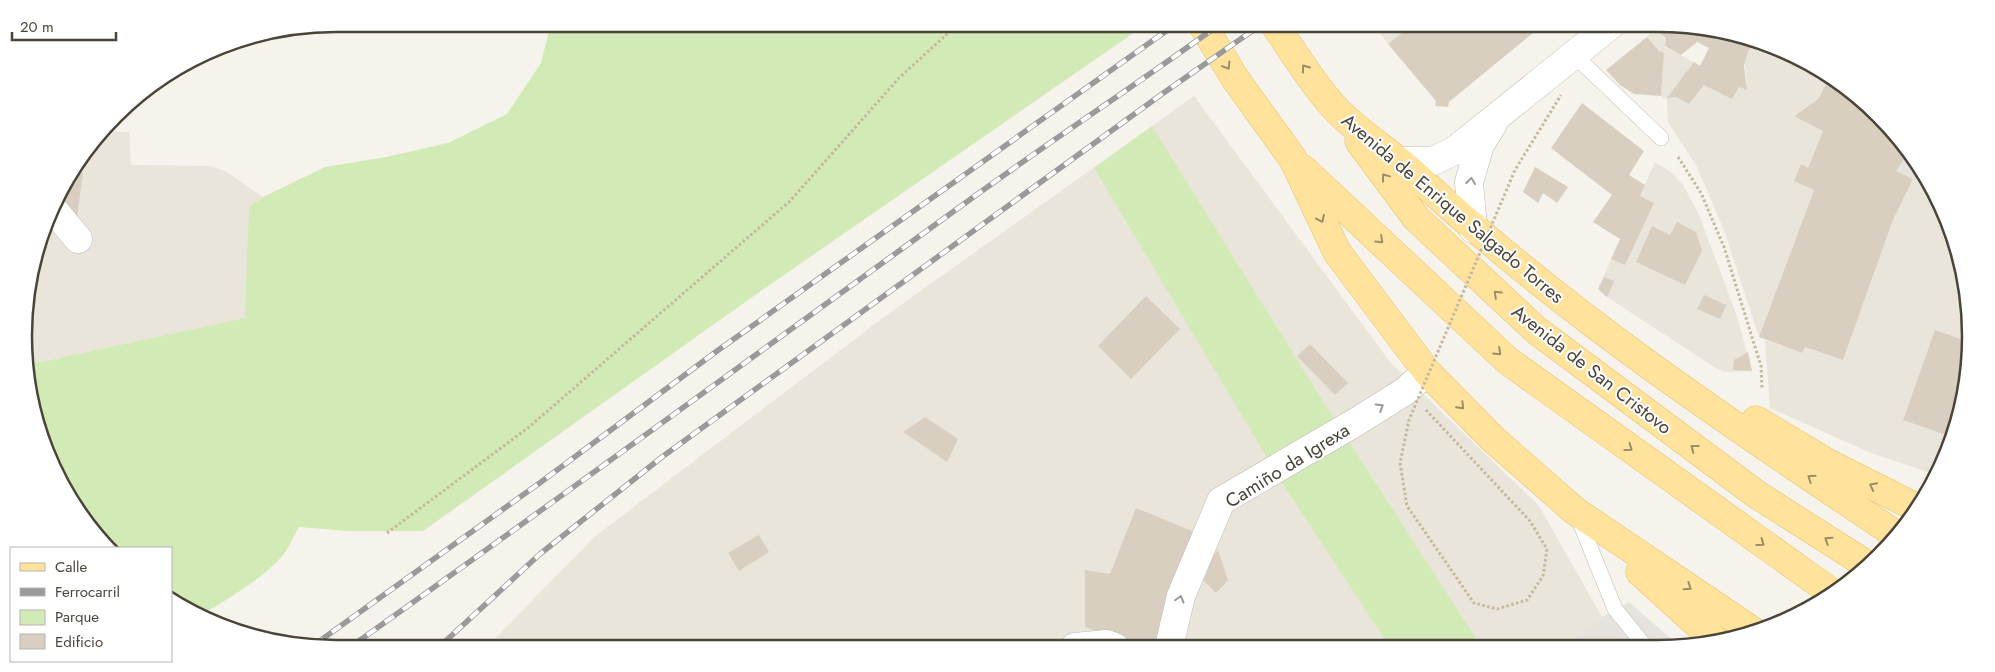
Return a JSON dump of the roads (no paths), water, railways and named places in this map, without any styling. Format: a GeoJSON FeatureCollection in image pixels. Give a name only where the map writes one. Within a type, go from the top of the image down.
{"type":"FeatureCollection","features":[{"type":"Feature","properties":{"kind":"main road"},"geometry":{"type":"LineString","coordinates":[[1207,32],[1236,80],[1293,159],[1337,252],[1427,372],[1493,439],[1575,511],[1710,635]]}},
{"type":"Feature","properties":{"kind":"main road","name":"Avenida de Enrique Salgado Torres"},"geometry":{"type":"LineString","coordinates":[[1280,32],[1334,107],[1399,161],[1473,230],[1717,415],[1891,531]]}},
{"type":"Feature","properties":{"kind":"main road","name":"Avenida de San Cristovo"},"geometry":{"type":"LineString","coordinates":[[1334,107],[1416,218],[1536,330],[1756,494],[1862,561]]}},
{"type":"Feature","properties":{"kind":"main road","name":"Avenida de San Cristovo"},"geometry":{"type":"LineString","coordinates":[[1293,159],[1508,361],[1826,589]]}},
{"type":"Feature","properties":{"kind":"main road","name":"Avenida de Enrique Salgado Torres"},"geometry":{"type":"LineString","coordinates":[[1583,315],[1680,369],[1763,424],[1828,463],[1911,505]]}},
{"type":"Feature","properties":{"kind":"main road"},"geometry":{"type":"LineString","coordinates":[[1575,511],[1746,626]]}},
{"type":"Feature","properties":{"kind":"street"},"geometry":{"type":"LineString","coordinates":[[1399,161],[1433,161],[1454,151],[1602,32]]}},
{"type":"Feature","properties":{"kind":"street"},"geometry":{"type":"LineString","coordinates":[[1473,230],[1469,182],[1480,146],[1497,116]]}},
{"type":"Feature","properties":{"kind":"street"},"geometry":{"type":"LineString","coordinates":[[58,215],[78,239]]}},
{"type":"Feature","properties":{"kind":"street","name":"Camiño da Igrexa"},"geometry":{"type":"LineString","coordinates":[[1171,640],[1181,596],[1221,501],[1404,392],[1427,372]]}},
{"type":"Feature","properties":{"kind":"lane"},"geometry":{"type":"LineString","coordinates":[[1574,55],[1661,138]]}},
{"type":"Feature","properties":{"kind":"lane"},"geometry":{"type":"LineString","coordinates":[[1575,511],[1615,609],[1640,640]]}},
{"type":"Feature","properties":{"kind":"railway"},"geometry":{"type":"LineString","coordinates":[[322,639],[541,482],[717,351],[1165,32]]}},
{"type":"Feature","properties":{"kind":"railway"},"geometry":{"type":"LineString","coordinates":[[360,640],[986,188],[1209,32]]}},
{"type":"Feature","properties":{"kind":"railway"},"geometry":{"type":"LineString","coordinates":[[447,640],[540,554],[662,457],[1162,94],[1251,32]]}}]}
